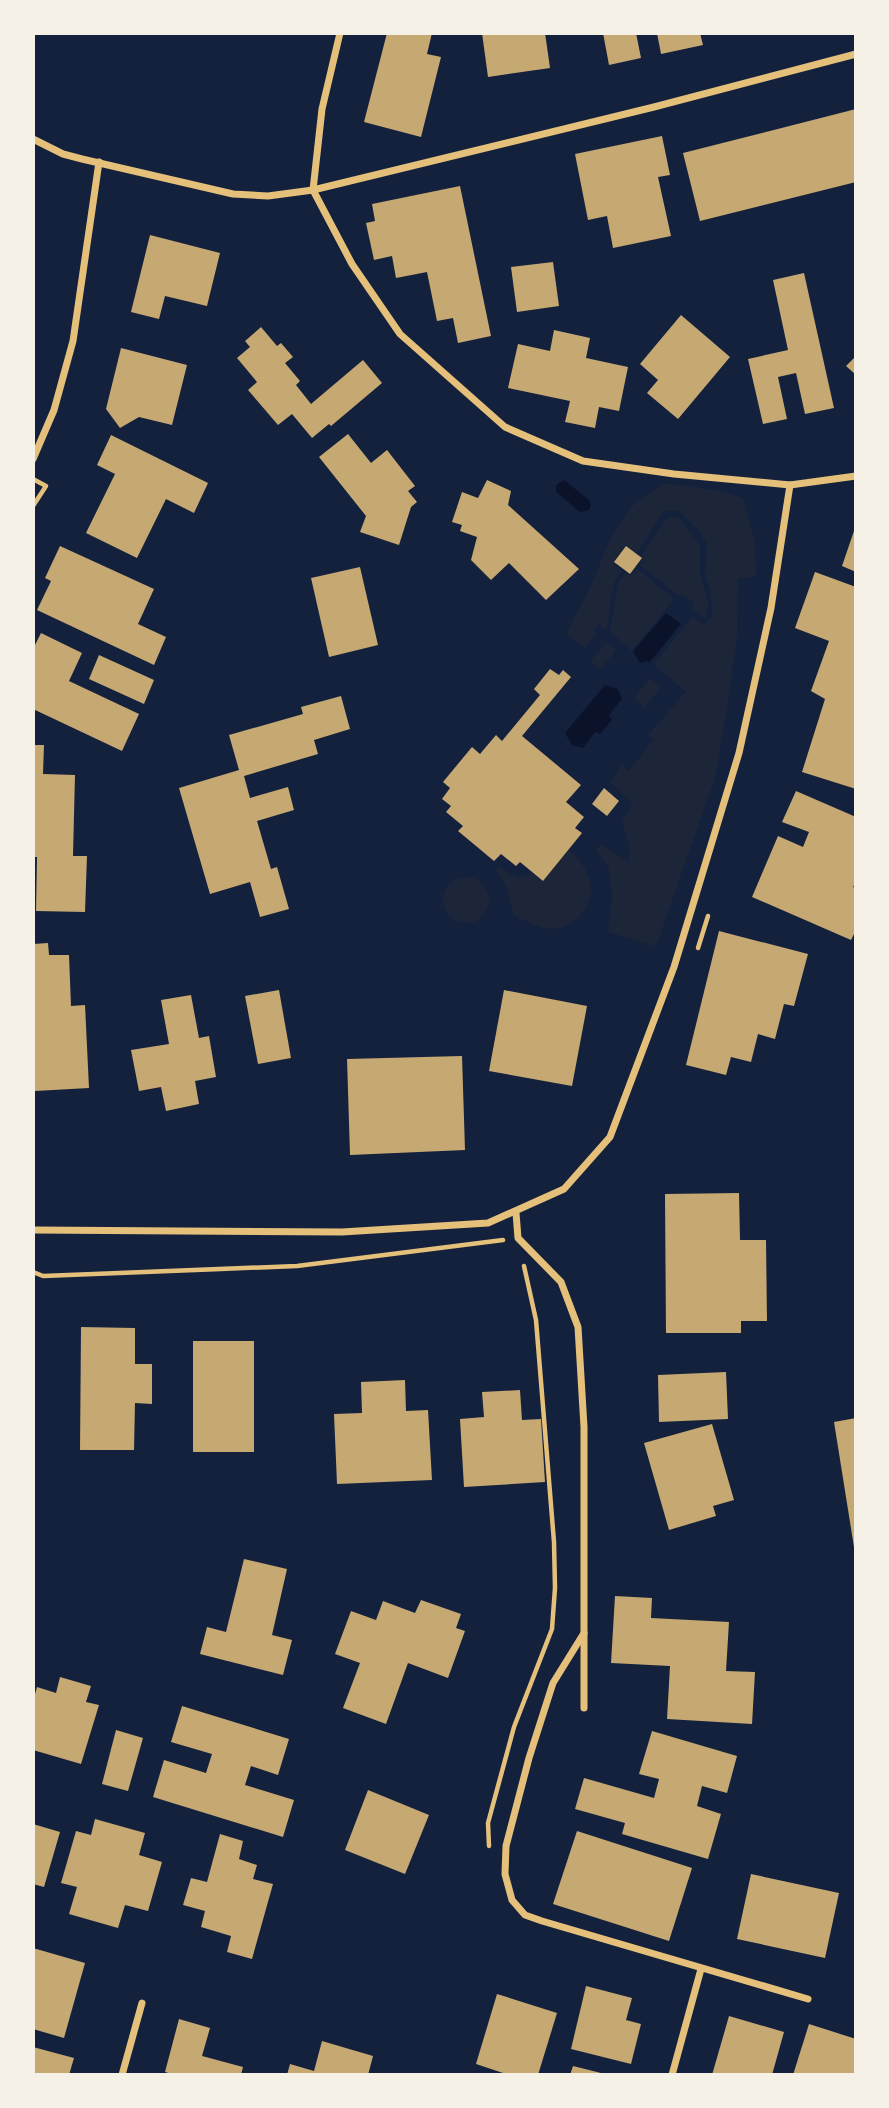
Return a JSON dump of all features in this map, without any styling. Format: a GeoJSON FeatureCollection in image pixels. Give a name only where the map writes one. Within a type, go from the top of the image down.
{"type":"FeatureCollection","features":[{"type":"Feature","properties":{"kind":"street"},"geometry":{"type":"LineString","coordinates":[[340,33],[321,109],[313,190],[352,264],[400,334],[505,428],[583,461],[674,474],[790,485],[856,476]]}},
{"type":"Feature","properties":{"kind":"street"},"geometry":{"type":"LineString","coordinates":[[33,139],[63,153],[99,162],[233,194],[268,196],[313,190],[654,107],[856,54]]}},
{"type":"Feature","properties":{"kind":"street"},"geometry":{"type":"LineString","coordinates":[[33,459],[54,410],[73,341],[99,162]]}},
{"type":"Feature","properties":{"kind":"street"},"geometry":{"type":"LineString","coordinates":[[33,1230],[342,1232],[488,1223],[516,1213],[564,1189],[610,1137],[674,967],[739,753],[771,608],[790,485]]}},
{"type":"Feature","properties":{"kind":"street"},"geometry":{"type":"LineString","coordinates":[[516,1213],[518,1238],[561,1282],[578,1326],[584,1427],[584,1708]]}},
{"type":"Feature","properties":{"kind":"street"},"geometry":{"type":"LineString","coordinates":[[584,1633],[553,1683],[529,1758],[506,1846],[505,1874],[512,1900],[525,1915],[808,1999]]}},
{"type":"Feature","properties":{"kind":"street"},"geometry":{"type":"LineString","coordinates":[[672,2075],[701,1969]]}},
{"type":"Feature","properties":{"kind":"street"},"geometry":{"type":"LineString","coordinates":[[122,2075],[142,2003]]}},
{"type":"Feature","properties":{"kind":"path"},"geometry":{"type":"LineString","coordinates":[[33,480],[46,486],[33,506]]}},
{"type":"Feature","properties":{"kind":"path"},"geometry":{"type":"LineString","coordinates":[[33,1272],[43,1276],[297,1266],[518,1238],[537,1320],[555,1588],[552,1629],[514,1727],[488,1823],[489,1857]]}},
{"type":"Feature","properties":{"kind":"shaded area"},"geometry":{"type":"Polygon","coordinates":[[[564,480],[589,500],[589,510],[580,512],[556,492],[556,485],[564,480]]]}},
{"type":"Feature","properties":{"kind":"shaded area"},"geometry":{"type":"Polygon","coordinates":[[[664,483],[719,491],[743,498],[755,542],[756,576],[738,579],[737,634],[715,778],[656,946],[608,932],[612,897],[609,869],[596,850],[601,844],[628,862],[630,849],[622,821],[633,804],[610,782],[622,765],[629,771],[653,740],[648,735],[686,692],[654,664],[692,617],[704,624],[712,617],[711,591],[705,576],[707,544],[695,526],[679,511],[664,511],[637,553],[625,545],[613,563],[622,571],[612,592],[606,630],[599,624],[594,630],[597,633],[585,648],[566,633],[591,586],[609,541],[631,507],[664,483]]]}},
{"type":"Feature","properties":{"kind":"shaded area"},"geometry":{"type":"Polygon","coordinates":[[[678,517],[700,545],[700,575],[709,605],[705,618],[692,608],[694,603],[682,595],[680,597],[640,565],[643,561],[641,556],[667,518],[678,517]]]}},
{"type":"Feature","properties":{"kind":"shaded area"},"geometry":{"type":"Polygon","coordinates":[[[638,569],[674,599],[632,651],[610,632],[618,583],[626,573],[629,576],[638,569]]]}},
{"type":"Feature","properties":{"kind":"shaded area"},"geometry":{"type":"Polygon","coordinates":[[[666,613],[681,624],[649,663],[640,663],[633,651],[666,613]]]}},
{"type":"Feature","properties":{"kind":"shaded area"},"geometry":{"type":"Polygon","coordinates":[[[606,642],[616,650],[600,670],[590,662],[606,642]]]}},
{"type":"Feature","properties":{"kind":"shaded area"},"geometry":{"type":"Polygon","coordinates":[[[650,678],[661,687],[645,707],[634,698],[650,678]]]}},
{"type":"Feature","properties":{"kind":"shaded area"},"geometry":{"type":"Polygon","coordinates":[[[605,685],[618,689],[622,699],[609,715],[612,720],[600,734],[595,732],[583,748],[572,745],[565,733],[605,685]]]}},
{"type":"Feature","properties":{"kind":"shaded area"},"geometry":{"type":"Polygon","coordinates":[[[569,849],[579,860],[590,881],[590,898],[581,914],[567,925],[550,929],[514,916],[506,887],[496,871],[500,866],[515,876],[522,877],[532,873],[543,881],[569,849]]]}},
{"type":"Feature","properties":{"kind":"shaded area"},"geometry":{"type":"Polygon","coordinates":[[[466,877],[482,884],[489,900],[482,916],[466,923],[450,916],[443,900],[450,884],[466,877]]]}},
{"type":"Feature","properties":{"kind":"building"},"geometry":{"type":"Polygon","coordinates":[[[387,33],[432,33],[427,54],[441,57],[421,137],[364,122],[387,33]]]}},
{"type":"Feature","properties":{"kind":"building"},"geometry":{"type":"Polygon","coordinates":[[[482,33],[545,33],[550,68],[488,77],[482,33]]]}},
{"type":"Feature","properties":{"kind":"building"},"geometry":{"type":"Polygon","coordinates":[[[603,33],[636,33],[641,58],[609,65],[603,33]]]}},
{"type":"Feature","properties":{"kind":"building"},"geometry":{"type":"Polygon","coordinates":[[[657,33],[700,33],[703,45],[661,54],[657,33]]]}},
{"type":"Feature","properties":{"kind":"building"},"geometry":{"type":"Polygon","coordinates":[[[856,109],[856,182],[700,221],[683,153],[856,109]]]}},
{"type":"Feature","properties":{"kind":"building"},"geometry":{"type":"Polygon","coordinates":[[[662,136],[670,175],[658,177],[671,236],[613,248],[607,216],[588,220],[575,154],[662,136]]]}},
{"type":"Feature","properties":{"kind":"building"},"geometry":{"type":"Polygon","coordinates":[[[460,186],[491,336],[458,343],[453,318],[437,321],[427,272],[396,278],[392,256],[374,260],[366,223],[375,221],[372,204],[460,186]]]}},
{"type":"Feature","properties":{"kind":"building"},"geometry":{"type":"Polygon","coordinates":[[[150,235],[220,253],[207,306],[165,296],[159,319],[131,312],[150,235]]]}},
{"type":"Feature","properties":{"kind":"building"},"geometry":{"type":"Polygon","coordinates":[[[553,262],[559,306],[517,312],[511,267],[553,262]]]}},
{"type":"Feature","properties":{"kind":"building"},"geometry":{"type":"Polygon","coordinates":[[[804,273],[834,408],[805,414],[796,373],[778,377],[787,419],[763,424],[748,359],[788,350],[773,280],[804,273]]]}},
{"type":"Feature","properties":{"kind":"building"},"geometry":{"type":"Polygon","coordinates":[[[681,315],[730,357],[678,419],[647,393],[658,380],[640,364],[681,315]]]}},
{"type":"Feature","properties":{"kind":"building"},"geometry":{"type":"Polygon","coordinates":[[[261,327],[277,346],[281,343],[293,357],[285,363],[300,381],[296,385],[311,404],[363,360],[382,383],[331,426],[329,424],[312,438],[292,414],[278,425],[248,390],[257,382],[237,358],[250,347],[245,341],[261,327]]]}},
{"type":"Feature","properties":{"kind":"building"},"geometry":{"type":"Polygon","coordinates":[[[554,330],[590,338],[586,358],[628,367],[619,411],[599,407],[595,428],[565,422],[570,401],[508,388],[518,344],[550,351],[554,330]]]}},
{"type":"Feature","properties":{"kind":"building"},"geometry":{"type":"Polygon","coordinates":[[[121,348],[187,365],[172,425],[139,417],[120,428],[106,409],[121,348]]]}},
{"type":"Feature","properties":{"kind":"building"},"geometry":{"type":"Polygon","coordinates":[[[856,356],[856,375],[846,366],[856,356]]]}},
{"type":"Feature","properties":{"kind":"building"},"geometry":{"type":"Polygon","coordinates":[[[348,434],[371,463],[387,450],[415,486],[408,491],[417,502],[411,507],[399,545],[360,532],[366,516],[319,457],[348,434]]]}},
{"type":"Feature","properties":{"kind":"building"},"geometry":{"type":"Polygon","coordinates":[[[111,435],[208,483],[194,513],[166,499],[137,558],[86,533],[115,474],[97,465],[111,435]]]}},
{"type":"Feature","properties":{"kind":"building"},"geometry":{"type":"Polygon","coordinates":[[[487,480],[511,491],[508,505],[579,569],[546,600],[509,563],[491,580],[471,560],[477,537],[460,531],[462,525],[452,522],[462,492],[478,498],[487,480]]]}},
{"type":"Feature","properties":{"kind":"building"},"geometry":{"type":"Polygon","coordinates":[[[856,528],[856,572],[842,566],[856,528]]]}},
{"type":"Feature","properties":{"kind":"building"},"geometry":{"type":"Polygon","coordinates":[[[60,546],[154,589],[138,624],[166,637],[154,665],[37,610],[51,581],[45,578],[60,546]]]}},
{"type":"Feature","properties":{"kind":"building"},"geometry":{"type":"Polygon","coordinates":[[[626,546],[642,558],[630,574],[614,562],[626,546]]]}},
{"type":"Feature","properties":{"kind":"building"},"geometry":{"type":"Polygon","coordinates":[[[360,567],[378,645],[329,657],[311,578],[360,567]]]}},
{"type":"Feature","properties":{"kind":"building"},"geometry":{"type":"Polygon","coordinates":[[[815,572],[856,587],[856,789],[802,772],[825,699],[811,691],[829,641],[795,628],[815,572]]]}},
{"type":"Feature","properties":{"kind":"building"},"geometry":{"type":"Polygon","coordinates":[[[41,633],[82,653],[69,681],[139,714],[122,751],[33,709],[33,649],[41,633]]]}},
{"type":"Feature","properties":{"kind":"building"},"geometry":{"type":"Polygon","coordinates":[[[99,655],[154,680],[144,704],[89,679],[99,655]]]}},
{"type":"Feature","properties":{"kind":"building"},"geometry":{"type":"Polygon","coordinates":[[[550,669],[559,675],[563,670],[571,677],[522,736],[581,785],[566,802],[584,817],[575,828],[582,833],[543,881],[520,862],[516,866],[501,854],[494,861],[458,831],[463,826],[446,812],[451,806],[442,799],[450,788],[443,782],[472,747],[480,754],[496,735],[502,741],[540,695],[534,689],[550,669]]]}},
{"type":"Feature","properties":{"kind":"building"},"geometry":{"type":"Polygon","coordinates":[[[341,696],[350,729],[314,740],[318,754],[244,776],[250,798],[288,787],[294,810],[257,821],[271,869],[277,867],[289,909],[260,917],[250,882],[210,894],[179,788],[239,770],[229,735],[303,714],[301,707],[341,696]]]}},
{"type":"Feature","properties":{"kind":"building"},"geometry":{"type":"Polygon","coordinates":[[[33,745],[44,745],[43,774],[75,775],[73,856],[87,856],[85,912],[36,911],[33,745]]]}},
{"type":"Feature","properties":{"kind":"building"},"geometry":{"type":"Polygon","coordinates":[[[604,788],[619,801],[607,816],[592,804],[604,788]]]}},
{"type":"Feature","properties":{"kind":"building"},"geometry":{"type":"Polygon","coordinates":[[[796,791],[856,817],[856,882],[853,887],[856,888],[856,930],[851,940],[752,897],[778,836],[803,847],[809,832],[782,822],[796,791]]]}},
{"type":"Feature","properties":{"kind":"building"},"geometry":{"type":"Polygon","coordinates":[[[719,931],[808,954],[794,1006],[784,1004],[775,1039],[758,1034],[751,1062],[731,1057],[726,1075],[686,1065],[719,931]]]}},
{"type":"Feature","properties":{"kind":"building"},"geometry":{"type":"Polygon","coordinates":[[[48,943],[49,955],[69,955],[71,1006],[85,1005],[89,1088],[35,1091],[33,944],[48,943]]]}},
{"type":"Feature","properties":{"kind":"building"},"geometry":{"type":"Polygon","coordinates":[[[279,990],[291,1058],[258,1064],[245,996],[279,990]]]}},
{"type":"Feature","properties":{"kind":"building"},"geometry":{"type":"Polygon","coordinates":[[[504,990],[587,1006],[572,1086],[489,1071],[504,990]]]}},
{"type":"Feature","properties":{"kind":"building"},"geometry":{"type":"Polygon","coordinates":[[[191,995],[199,1038],[209,1036],[216,1077],[195,1081],[199,1104],[166,1111],[161,1087],[139,1091],[131,1050],[169,1044],[161,1000],[191,995]]]}},
{"type":"Feature","properties":{"kind":"building"},"geometry":{"type":"Polygon","coordinates":[[[462,1056],[465,1150],[350,1155],[347,1059],[462,1056]]]}},
{"type":"Feature","properties":{"kind":"building"},"geometry":{"type":"Polygon","coordinates":[[[739,1193],[740,1240],[766,1240],[767,1321],[741,1321],[741,1333],[666,1333],[665,1194],[739,1193]]]}},
{"type":"Feature","properties":{"kind":"building"},"geometry":{"type":"Polygon","coordinates":[[[81,1327],[135,1328],[135,1364],[152,1364],[152,1404],[135,1403],[134,1450],[80,1450],[81,1327]]]}},
{"type":"Feature","properties":{"kind":"building"},"geometry":{"type":"Polygon","coordinates":[[[193,1341],[254,1341],[254,1452],[193,1452],[193,1341]]]}},
{"type":"Feature","properties":{"kind":"building"},"geometry":{"type":"Polygon","coordinates":[[[726,1372],[728,1419],[659,1422],[658,1375],[726,1372]]]}},
{"type":"Feature","properties":{"kind":"building"},"geometry":{"type":"Polygon","coordinates":[[[405,1380],[406,1411],[428,1410],[432,1480],[337,1484],[334,1414],[362,1413],[361,1382],[405,1380]]]}},
{"type":"Feature","properties":{"kind":"building"},"geometry":{"type":"Polygon","coordinates":[[[520,1390],[522,1420],[541,1419],[545,1482],[464,1487],[460,1419],[484,1417],[482,1392],[520,1390]]]}},
{"type":"Feature","properties":{"kind":"building"},"geometry":{"type":"Polygon","coordinates":[[[856,1418],[856,1547],[854,1547],[834,1422],[856,1418]]]}},
{"type":"Feature","properties":{"kind":"building"},"geometry":{"type":"Polygon","coordinates":[[[712,1424],[734,1500],[713,1506],[716,1516],[669,1530],[644,1443],[712,1424]]]}},
{"type":"Feature","properties":{"kind":"building"},"geometry":{"type":"Polygon","coordinates":[[[244,1559],[287,1569],[272,1635],[292,1640],[283,1675],[200,1654],[207,1627],[226,1632],[244,1559]]]}},
{"type":"Feature","properties":{"kind":"building"},"geometry":{"type":"Polygon","coordinates":[[[615,1596],[652,1598],[651,1618],[729,1622],[726,1671],[755,1672],[752,1724],[667,1719],[670,1666],[611,1663],[615,1596]]]}},
{"type":"Feature","properties":{"kind":"building"},"geometry":{"type":"Polygon","coordinates":[[[421,1600],[461,1614],[456,1628],[465,1631],[448,1678],[408,1663],[386,1724],[343,1708],[360,1663],[335,1654],[351,1611],[376,1620],[383,1601],[415,1613],[421,1600]]]}},
{"type":"Feature","properties":{"kind":"building"},"geometry":{"type":"Polygon","coordinates":[[[60,1677],[91,1686],[86,1702],[99,1705],[81,1764],[33,1750],[33,1701],[37,1687],[56,1693],[60,1677]]]}},
{"type":"Feature","properties":{"kind":"building"},"geometry":{"type":"Polygon","coordinates":[[[182,1706],[289,1739],[278,1775],[251,1766],[245,1785],[294,1800],[283,1837],[153,1797],[164,1760],[206,1773],[212,1754],[171,1742],[182,1706]]]}},
{"type":"Feature","properties":{"kind":"building"},"geometry":{"type":"Polygon","coordinates":[[[116,1730],[143,1738],[128,1791],[102,1784],[116,1730]]]}},
{"type":"Feature","properties":{"kind":"building"},"geometry":{"type":"Polygon","coordinates":[[[652,1731],[737,1756],[727,1793],[702,1786],[697,1806],[721,1814],[708,1859],[622,1834],[625,1823],[575,1809],[584,1778],[654,1798],[659,1779],[639,1774],[652,1731]]]}},
{"type":"Feature","properties":{"kind":"building"},"geometry":{"type":"Polygon","coordinates":[[[368,1790],[429,1815],[405,1874],[345,1850],[368,1790]]]}},
{"type":"Feature","properties":{"kind":"building"},"geometry":{"type":"Polygon","coordinates":[[[95,1819],[145,1833],[139,1855],[162,1862],[148,1911],[125,1905],[118,1928],[69,1914],[77,1887],[61,1883],[76,1831],[91,1835],[95,1819]]]}},
{"type":"Feature","properties":{"kind":"building"},"geometry":{"type":"Polygon","coordinates":[[[33,1824],[60,1832],[44,1887],[33,1884],[33,1824]]]}},
{"type":"Feature","properties":{"kind":"building"},"geometry":{"type":"Polygon","coordinates":[[[577,1831],[692,1868],[669,1941],[553,1904],[577,1831]]]}},
{"type":"Feature","properties":{"kind":"building"},"geometry":{"type":"Polygon","coordinates":[[[220,1834],[243,1841],[239,1859],[257,1865],[253,1879],[273,1884],[252,1959],[227,1952],[231,1936],[201,1927],[205,1911],[183,1905],[191,1878],[207,1882],[220,1834]]]}},
{"type":"Feature","properties":{"kind":"building"},"geometry":{"type":"Polygon","coordinates":[[[751,1874],[839,1893],[825,1958],[737,1939],[751,1874]]]}},
{"type":"Feature","properties":{"kind":"building"},"geometry":{"type":"Polygon","coordinates":[[[33,1948],[85,1963],[64,2038],[33,2029],[33,1948]]]}},
{"type":"Feature","properties":{"kind":"building"},"geometry":{"type":"Polygon","coordinates":[[[586,1986],[632,1998],[626,2020],[641,2024],[631,2064],[571,2049],[586,1986]]]}},
{"type":"Feature","properties":{"kind":"building"},"geometry":{"type":"Polygon","coordinates":[[[497,1994],[557,2013],[538,2075],[509,2075],[476,2064],[497,1994]]]}},
{"type":"Feature","properties":{"kind":"building"},"geometry":{"type":"Polygon","coordinates":[[[729,2016],[784,2032],[772,2075],[712,2075],[729,2016]]]}},
{"type":"Feature","properties":{"kind":"building"},"geometry":{"type":"Polygon","coordinates":[[[179,2019],[210,2028],[202,2056],[243,2067],[241,2075],[176,2075],[165,2072],[179,2019]]]}},
{"type":"Feature","properties":{"kind":"building"},"geometry":{"type":"Polygon","coordinates":[[[809,2024],[856,2039],[856,2075],[793,2075],[809,2024]]]}},
{"type":"Feature","properties":{"kind":"building"},"geometry":{"type":"Polygon","coordinates":[[[322,2041],[373,2056],[368,2075],[287,2075],[290,2064],[314,2071],[322,2041]]]}},
{"type":"Feature","properties":{"kind":"building"},"geometry":{"type":"Polygon","coordinates":[[[33,2047],[74,2058],[69,2075],[33,2075],[33,2047]]]}},
{"type":"Feature","properties":{"kind":"building"},"geometry":{"type":"Polygon","coordinates":[[[573,2066],[605,2074],[605,2075],[570,2075],[573,2066]]]}}]}
